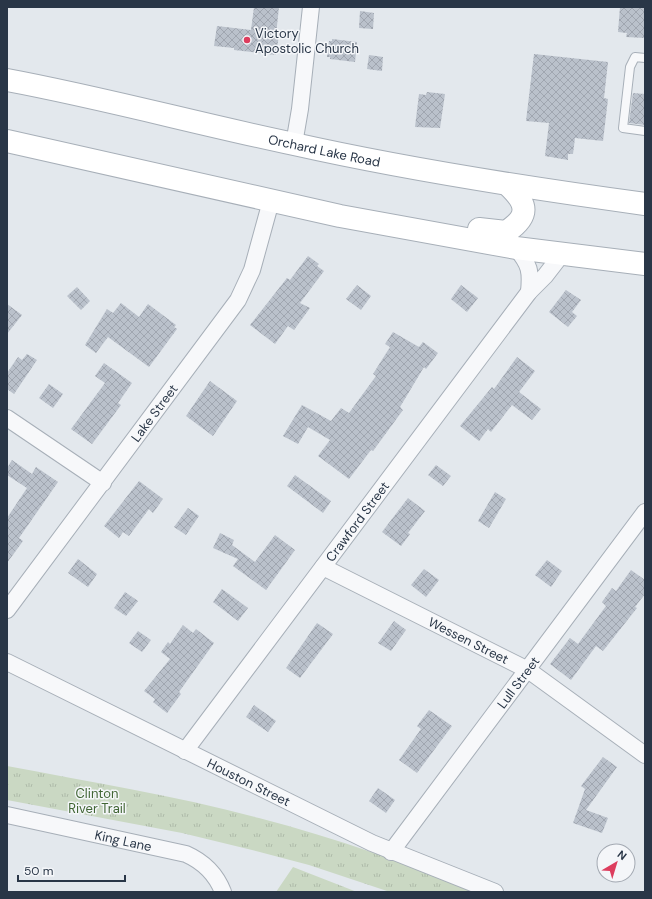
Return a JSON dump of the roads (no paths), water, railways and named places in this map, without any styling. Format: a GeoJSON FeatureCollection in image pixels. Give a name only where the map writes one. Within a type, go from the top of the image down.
{"type":"FeatureCollection","features":[{"type":"Feature","properties":{"kind":"main road","name":"Orchard Lake Road"},"geometry":{"type":"LineString","coordinates":[[7,80],[143,108],[294,144],[508,185],[645,204]]}},
{"type":"Feature","properties":{"kind":"main road"},"geometry":{"type":"LineString","coordinates":[[7,92],[119,116],[143,108]]}},
{"type":"Feature","properties":{"kind":"main road"},"geometry":{"type":"LineString","coordinates":[[7,142],[340,216],[516,248],[645,264]]}},
{"type":"Feature","properties":{"kind":"main road"},"geometry":{"type":"LineString","coordinates":[[340,216],[355,207],[506,232],[517,224],[522,215],[523,205],[521,197],[508,185]]}},
{"type":"Feature","properties":{"kind":"street"},"geometry":{"type":"LineString","coordinates":[[294,144],[301,102],[311,7]]}},
{"type":"Feature","properties":{"kind":"street","name":"Lake Street"},"geometry":{"type":"LineString","coordinates":[[7,610],[238,300],[252,270],[271,201]]}},
{"type":"Feature","properties":{"kind":"street"},"geometry":{"type":"LineString","coordinates":[[516,248],[529,266],[529,292]]}},
{"type":"Feature","properties":{"kind":"street","name":"Crawford Street"},"geometry":{"type":"LineString","coordinates":[[185,751],[529,292],[545,276],[562,254]]}},
{"type":"Feature","properties":{"kind":"street"},"geometry":{"type":"LineString","coordinates":[[7,418],[103,483]]}},
{"type":"Feature","properties":{"kind":"street","name":"Lull Street"},"geometry":{"type":"LineString","coordinates":[[391,852],[645,512]]}},
{"type":"Feature","properties":{"kind":"street","name":"Wessen Street"},"geometry":{"type":"LineString","coordinates":[[323,567],[528,670],[645,755]]}},
{"type":"Feature","properties":{"kind":"street","name":"Houston Street"},"geometry":{"type":"LineString","coordinates":[[7,662],[391,852],[494,892]]}},
{"type":"Feature","properties":{"kind":"street","name":"King Lane"},"geometry":{"type":"LineString","coordinates":[[7,815],[186,854],[200,861],[210,870],[223,892]]}},
{"type":"Feature","properties":{"kind":"lane"},"geometry":{"type":"LineString","coordinates":[[645,58],[635,57],[630,66],[622,128],[645,131]]}},
{"type":"Feature","properties":{"kind":"place","name":"Victory Apostolic Church"},"geometry":{"type":"Point","coordinates":[247,40]}},
{"type":"Feature","properties":{"kind":"park label","name":"Clinton River Trail"},"geometry":{"type":"Point","coordinates":[97,800]}}]}
